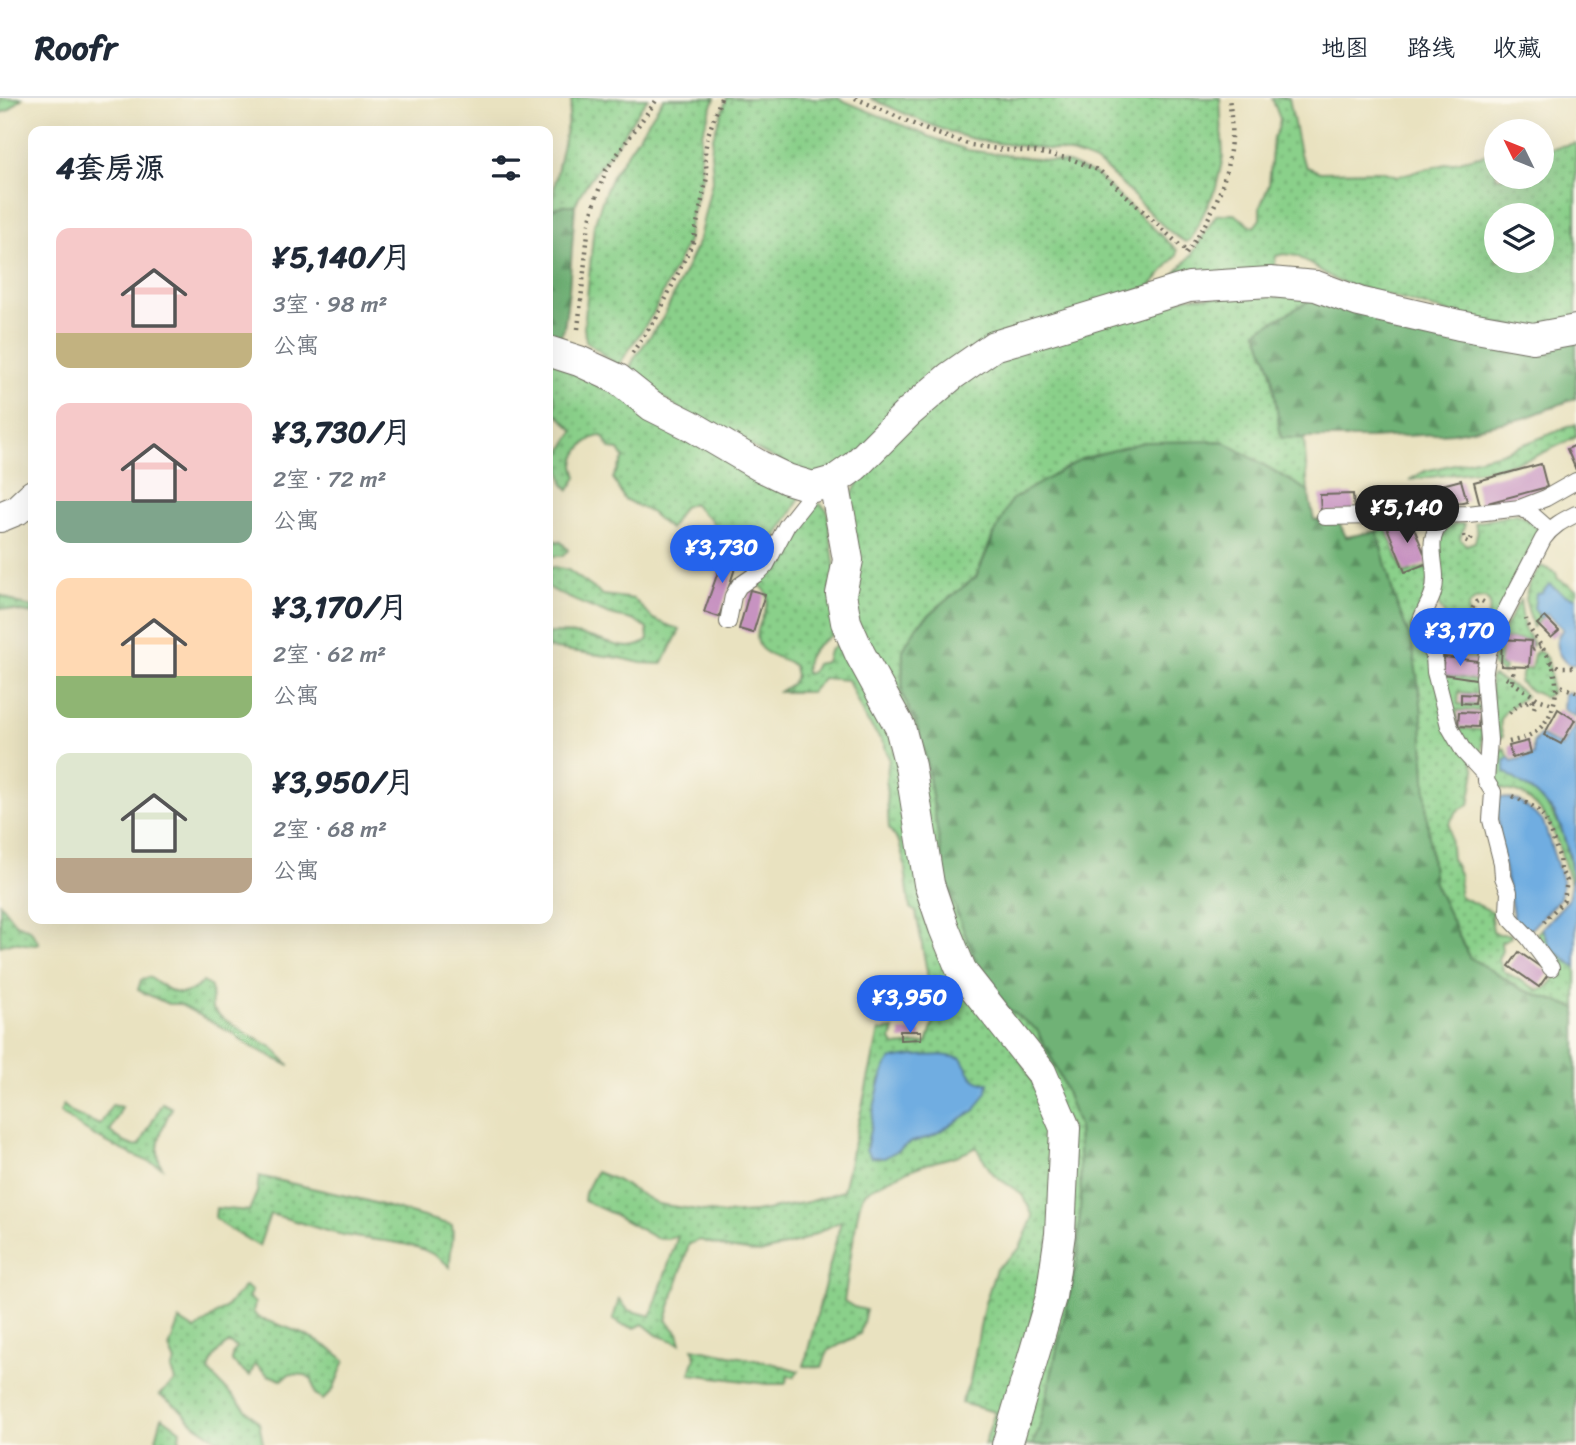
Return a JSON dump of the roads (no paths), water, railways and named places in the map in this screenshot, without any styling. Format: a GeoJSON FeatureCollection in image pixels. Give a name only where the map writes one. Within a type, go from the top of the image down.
{"type":"FeatureCollection","features":[{"type":"Feature","properties":{"kind":"street"},"geometry":{"type":"LineString","coordinates":[[553,353],[618,379],[652,406],[760,466],[787,479],[824,484],[855,466],[909,412],[951,376],[994,346],[1189,287],[1270,282],[1316,286],[1359,302],[1533,338],[1576,330]]}},
{"type":"Feature","properties":{"kind":"street"},"geometry":{"type":"LineString","coordinates":[[824,484],[848,559],[841,594],[846,622],[860,654],[900,727],[910,766],[929,884],[944,928],[962,972],[1041,1072],[1065,1128],[1060,1234],[1051,1297],[1007,1445]]}},
{"type":"Feature","properties":{"kind":"street"},"geometry":{"type":"LineString","coordinates":[[0,517],[17,510],[28,500]]}},
{"type":"Feature","properties":{"kind":"lane"},"geometry":{"type":"LineString","coordinates":[[1325,517],[1374,516],[1408,511],[1450,514],[1520,508],[1546,498],[1576,481]]}},
{"type":"Feature","properties":{"kind":"lane"},"geometry":{"type":"LineString","coordinates":[[727,622],[733,596],[739,586],[766,565],[788,525],[806,501],[824,484]]}},
{"type":"Feature","properties":{"kind":"lane"},"geometry":{"type":"LineString","coordinates":[[1520,508],[1550,529]]}},
{"type":"Feature","properties":{"kind":"lane"},"geometry":{"type":"LineString","coordinates":[[1450,514],[1443,519],[1434,534],[1432,554],[1435,587],[1420,624],[1434,656],[1434,672],[1449,726],[1464,752],[1489,784]]}},
{"type":"Feature","properties":{"kind":"lane"},"geometry":{"type":"LineString","coordinates":[[1551,968],[1528,937],[1516,926],[1508,912],[1509,892],[1503,877],[1491,820],[1484,677],[1496,628],[1550,529],[1576,514]]}},
{"type":"Feature","properties":{"kind":"water"},"geometry":{"type":"Polygon","coordinates":[[[1549,584],[1565,595],[1576,598],[1576,664],[1569,665],[1558,652],[1557,638],[1563,629],[1547,614],[1541,618],[1534,608],[1536,594],[1542,593],[1549,584]]]}},
{"type":"Feature","properties":{"kind":"water"},"geometry":{"type":"Polygon","coordinates":[[[1568,692],[1576,696],[1576,717],[1563,709],[1564,694],[1568,692]]]}},
{"type":"Feature","properties":{"kind":"water"},"geometry":{"type":"Polygon","coordinates":[[[1576,724],[1576,968],[1550,947],[1542,928],[1568,900],[1572,878],[1570,857],[1561,827],[1554,812],[1532,791],[1505,772],[1505,761],[1509,757],[1512,761],[1533,755],[1533,743],[1540,735],[1562,747],[1576,724]]]}},
{"type":"Feature","properties":{"kind":"water"},"geometry":{"type":"Polygon","coordinates":[[[1496,798],[1519,801],[1543,821],[1563,883],[1560,898],[1528,932],[1514,920],[1500,844],[1496,798]]]}},
{"type":"Feature","properties":{"kind":"water"},"geometry":{"type":"Polygon","coordinates":[[[941,1055],[961,1058],[974,1079],[988,1083],[987,1092],[975,1110],[930,1137],[912,1142],[884,1158],[871,1157],[866,1150],[879,1087],[887,1065],[891,1060],[902,1057],[941,1055]]]}}]}
